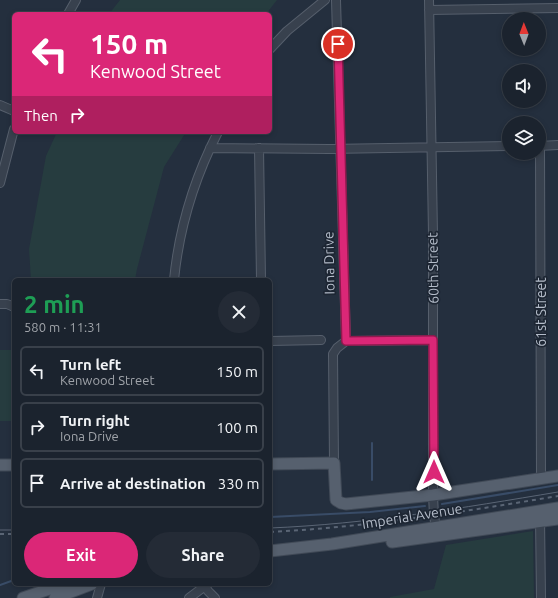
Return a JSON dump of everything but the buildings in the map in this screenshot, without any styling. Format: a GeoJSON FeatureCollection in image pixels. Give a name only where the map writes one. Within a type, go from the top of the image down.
{"type":"FeatureCollection","features":[{"type":"Feature","properties":{"kind":"main road"},"geometry":{"type":"LineString","coordinates":[[272,464],[334,463],[336,500],[346,504],[433,495],[558,476]]}},
{"type":"Feature","properties":{"kind":"main road"},"geometry":{"type":"LineString","coordinates":[[0,465],[12,465]]}},
{"type":"Feature","properties":{"kind":"main road","name":"Imperial Avenue"},"geometry":{"type":"LineString","coordinates":[[540,516],[558,508]]}},
{"type":"Feature","properties":{"kind":"main road","name":"Imperial Avenue"},"geometry":{"type":"LineString","coordinates":[[272,551],[436,531],[540,516],[558,518]]}},
{"type":"Feature","properties":{"kind":"main road","name":"Imperial Avenue"},"geometry":{"type":"LineString","coordinates":[[272,558],[315,554],[436,531]]}},
{"type":"Feature","properties":{"kind":"main road"},"geometry":{"type":"LineString","coordinates":[[23,598],[58,586]]}},
{"type":"Feature","properties":{"kind":"main road"},"geometry":{"type":"LineString","coordinates":[[55,598],[87,586]]}},
{"type":"Feature","properties":{"kind":"street"},"geometry":{"type":"LineString","coordinates":[[69,12],[76,0]]}},
{"type":"Feature","properties":{"kind":"street"},"geometry":{"type":"LineString","coordinates":[[272,47],[287,31],[325,0]]}},
{"type":"Feature","properties":{"kind":"street","name":"Iona Drive"},"geometry":{"type":"LineString","coordinates":[[336,0],[346,341]]}},
{"type":"Feature","properties":{"kind":"street","name":"60th Street"},"geometry":{"type":"LineString","coordinates":[[429,0],[433,340],[433,495],[436,531]]}},
{"type":"Feature","properties":{"kind":"street"},"geometry":{"type":"LineString","coordinates":[[429,10],[558,8]]}},
{"type":"Feature","properties":{"kind":"street"},"geometry":{"type":"LineString","coordinates":[[0,105],[12,110]]}},
{"type":"Feature","properties":{"kind":"street"},"geometry":{"type":"LineString","coordinates":[[0,183],[12,134]]}},
{"type":"Feature","properties":{"kind":"street"},"geometry":{"type":"LineString","coordinates":[[174,278],[183,225],[210,148],[217,134]]}},
{"type":"Feature","properties":{"kind":"street"},"geometry":{"type":"LineString","coordinates":[[546,146],[558,145]]}},
{"type":"Feature","properties":{"kind":"street"},"geometry":{"type":"LineString","coordinates":[[210,148],[502,146]]}},
{"type":"Feature","properties":{"kind":"street"},"geometry":{"type":"LineString","coordinates":[[259,148],[261,278]]}},
{"type":"Feature","properties":{"kind":"street","name":"61st Street"},"geometry":{"type":"LineString","coordinates":[[539,160],[541,478]]}},
{"type":"Feature","properties":{"kind":"street"},"geometry":{"type":"LineString","coordinates":[[0,304],[7,304],[12,306]]}},
{"type":"Feature","properties":{"kind":"street"},"geometry":{"type":"LineString","coordinates":[[272,341],[321,340]]}},
{"type":"Feature","properties":{"kind":"street"},"geometry":{"type":"LineString","coordinates":[[334,463],[333,354],[336,348],[346,341],[433,340]]}},
{"type":"Feature","properties":{"kind":"street"},"geometry":{"type":"LineString","coordinates":[[540,516],[541,598]]}},
{"type":"Feature","properties":{"kind":"street"},"geometry":{"type":"LineString","coordinates":[[97,598],[100,586]]}},
{"type":"Feature","properties":{"kind":"street"},"geometry":{"type":"LineString","coordinates":[[189,598],[204,586]]}},
{"type":"Feature","properties":{"kind":"street"},"geometry":{"type":"LineString","coordinates":[[206,586],[214,598]]}},
{"type":"Feature","properties":{"kind":"green space"},"geometry":{"type":"Polygon","coordinates":[[[120,0],[277,0],[268,12],[111,12],[120,0]]]}},
{"type":"Feature","properties":{"kind":"green space"},"geometry":{"type":"Polygon","coordinates":[[[56,134],[185,134],[164,167],[135,278],[31,278],[29,249],[46,156],[56,134]]]}},
{"type":"Feature","properties":{"kind":"green space"},"geometry":{"type":"Polygon","coordinates":[[[0,350],[12,350],[12,421],[0,421],[0,350]]]}},
{"type":"Feature","properties":{"kind":"green space"},"geometry":{"type":"Polygon","coordinates":[[[533,531],[534,598],[390,598],[434,589],[446,545],[533,531]]]}},
{"type":"Feature","properties":{"kind":"waterway"},"geometry":{"type":"LineString","coordinates":[[372,443],[372,480]]}},
{"type":"Feature","properties":{"kind":"waterway"},"geometry":{"type":"LineString","coordinates":[[442,504],[558,485]]}},
{"type":"Feature","properties":{"kind":"waterway"},"geometry":{"type":"LineString","coordinates":[[272,517],[370,512],[425,506]]}},
{"type":"Feature","properties":{"kind":"waterway"},"geometry":{"type":"LineString","coordinates":[[0,585],[12,581]]}},
{"type":"Feature","properties":{"kind":"tram line"},"geometry":{"type":"LineString","coordinates":[[272,528],[378,519],[558,492]]}},
{"type":"Feature","properties":{"kind":"tram line"},"geometry":{"type":"LineString","coordinates":[[0,530],[12,530]]}},
{"type":"Feature","properties":{"kind":"railway"},"geometry":{"type":"LineString","coordinates":[[272,532],[378,523],[558,496]]}},
{"type":"Feature","properties":{"kind":"railway"},"geometry":{"type":"LineString","coordinates":[[0,534],[12,534]]}},
{"type":"Feature","properties":{"kind":"route"},"geometry":{"type":"LineString","coordinates":[[338,44],[346,341],[433,340],[434,472]]}}]}
